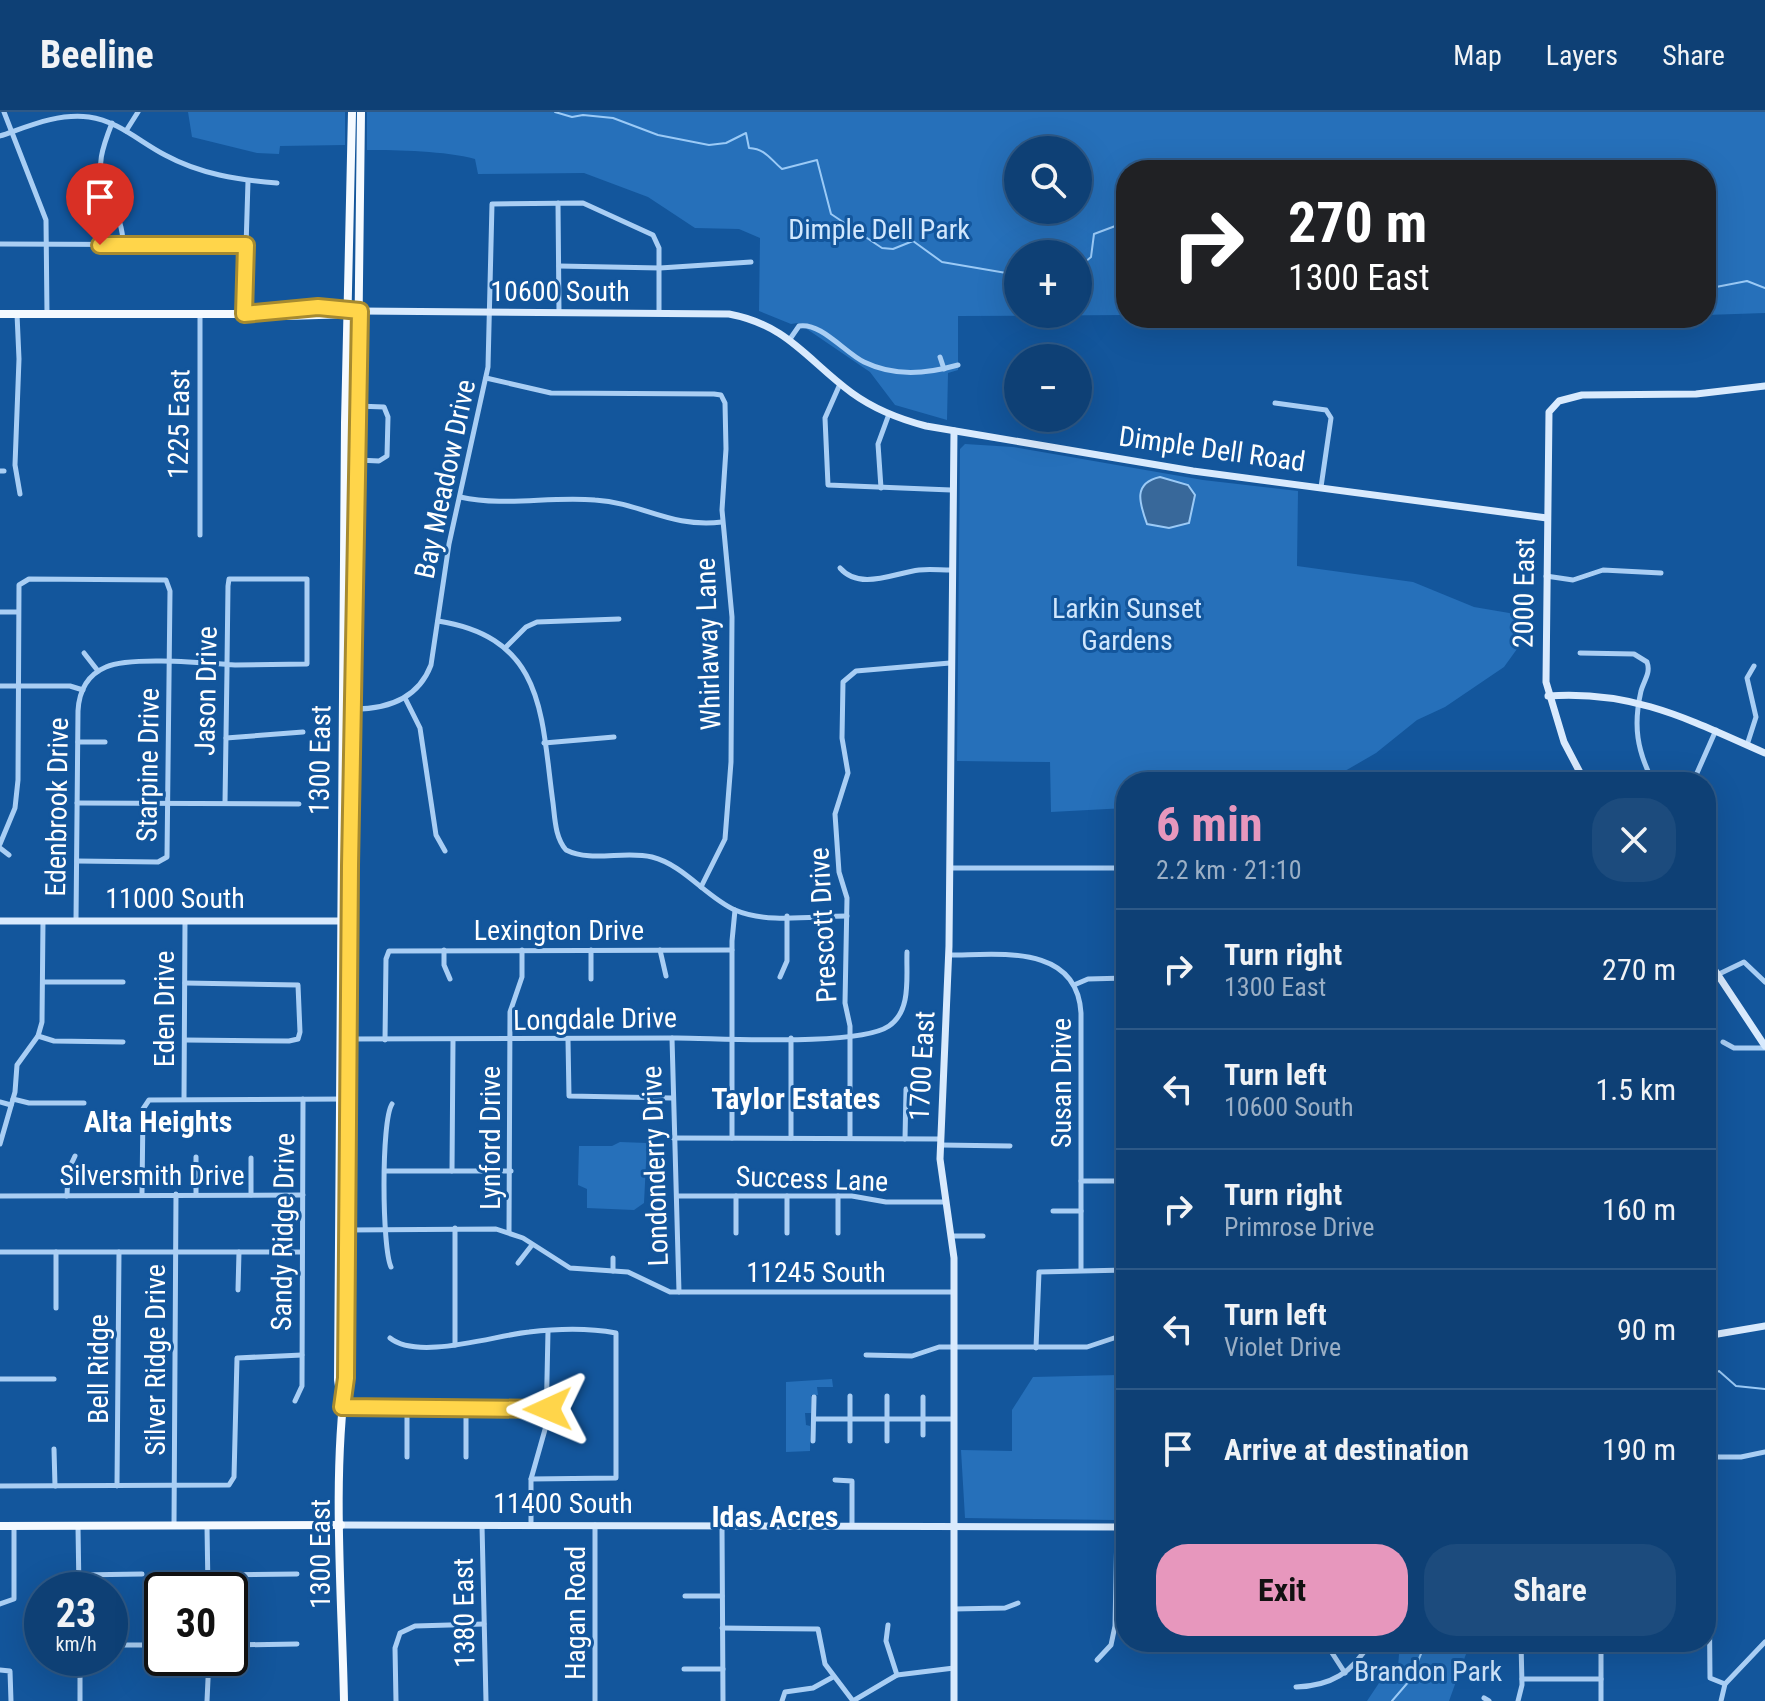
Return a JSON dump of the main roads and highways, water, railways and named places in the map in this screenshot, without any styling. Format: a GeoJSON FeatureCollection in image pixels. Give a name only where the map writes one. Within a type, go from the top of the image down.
{"type":"FeatureCollection","features":[{"type":"Feature","properties":{"kind":"main road","name":"1300 East"},"geometry":{"type":"LineString","coordinates":[[342,1407],[338,1380],[344,1099],[343,658],[352,112]]}},
{"type":"Feature","properties":{"kind":"main road","name":"1300 East"},"geometry":{"type":"LineString","coordinates":[[345,921],[353,709],[361,112]]}},
{"type":"Feature","properties":{"kind":"main road","name":"10600 South"},"geometry":{"type":"LineString","coordinates":[[0,314],[348,311],[717,313],[759,322]]}},
{"type":"Feature","properties":{"kind":"main road","name":"Dimple Dell Road"},"geometry":{"type":"LineString","coordinates":[[759,322],[790,339],[840,384],[889,414],[954,431],[1193,471],[1547,518]]}},
{"type":"Feature","properties":{"kind":"main road","name":"2000 East"},"geometry":{"type":"LineString","coordinates":[[1579,772],[1564,742],[1548,696],[1545,672],[1547,420],[1559,401],[1591,394],[1696,394],[1765,386]]}},
{"type":"Feature","properties":{"kind":"main road","name":"1700 East"},"geometry":{"type":"LineString","coordinates":[[954,431],[951,490],[949,955],[940,1142],[952,1236],[954,1701]]}},
{"type":"Feature","properties":{"kind":"main road"},"geometry":{"type":"LineString","coordinates":[[343,658],[347,704],[353,709]]}},
{"type":"Feature","properties":{"kind":"main road"},"geometry":{"type":"LineString","coordinates":[[1548,696],[1604,696],[1639,701],[1716,730],[1765,753]]}},
{"type":"Feature","properties":{"kind":"main road","name":"11000 South"},"geometry":{"type":"LineString","coordinates":[[0,921],[345,921]]}},
{"type":"Feature","properties":{"kind":"main road"},"geometry":{"type":"LineString","coordinates":[[1716,970],[1765,1047]]}},
{"type":"Feature","properties":{"kind":"main road","name":"1300 East"},"geometry":{"type":"LineString","coordinates":[[344,1099],[347,1230],[341,1525],[344,1701]]}},
{"type":"Feature","properties":{"kind":"main road"},"geometry":{"type":"LineString","coordinates":[[1716,1334],[1765,1326]]}},
{"type":"Feature","properties":{"kind":"main road","name":"11400 South"},"geometry":{"type":"LineString","coordinates":[[0,1526],[595,1524],[1116,1527]]}},
{"type":"Feature","properties":{"kind":"waterway"},"geometry":{"type":"LineString","coordinates":[[555,112],[572,117],[613,118],[658,135],[709,145],[726,143],[746,133],[749,148],[764,152],[782,169],[817,160],[831,214],[882,248],[893,249],[913,241],[942,262],[1004,273]]}},
{"type":"Feature","properties":{"kind":"waterway"},"geometry":{"type":"LineString","coordinates":[[1092,249],[1094,234],[1116,226]]}},
{"type":"Feature","properties":{"kind":"waterway"},"geometry":{"type":"LineString","coordinates":[[1716,287],[1747,281],[1765,288]]}},
{"type":"Feature","properties":{"kind":"waterway"},"geometry":{"type":"LineString","coordinates":[[1716,1373],[1719,1371],[1736,1386],[1765,1389]]}},
{"type":"Feature","properties":{"kind":"waterway"},"geometry":{"type":"LineString","coordinates":[[1392,1701],[1410,1680],[1422,1652]]}},
{"type":"Feature","properties":{"kind":"district","name":"Taylor Estates"},"geometry":{"type":"Point","coordinates":[796,1098]}},
{"type":"Feature","properties":{"kind":"district","name":"Alta Heights"},"geometry":{"type":"Point","coordinates":[158,1121]}},
{"type":"Feature","properties":{"kind":"district","name":"Idas Acres"},"geometry":{"type":"Point","coordinates":[775,1516]}},
{"type":"Feature","properties":{"kind":"park label","name":"Dimple Dell Park"},"geometry":{"type":"Point","coordinates":[879,229]}},
{"type":"Feature","properties":{"kind":"park label","name":"Larkin Sunset Gardens"},"geometry":{"type":"Point","coordinates":[1127,624]}},
{"type":"Feature","properties":{"kind":"park label","name":"Brandon Park"},"geometry":{"type":"Point","coordinates":[1428,1671]}}]}
